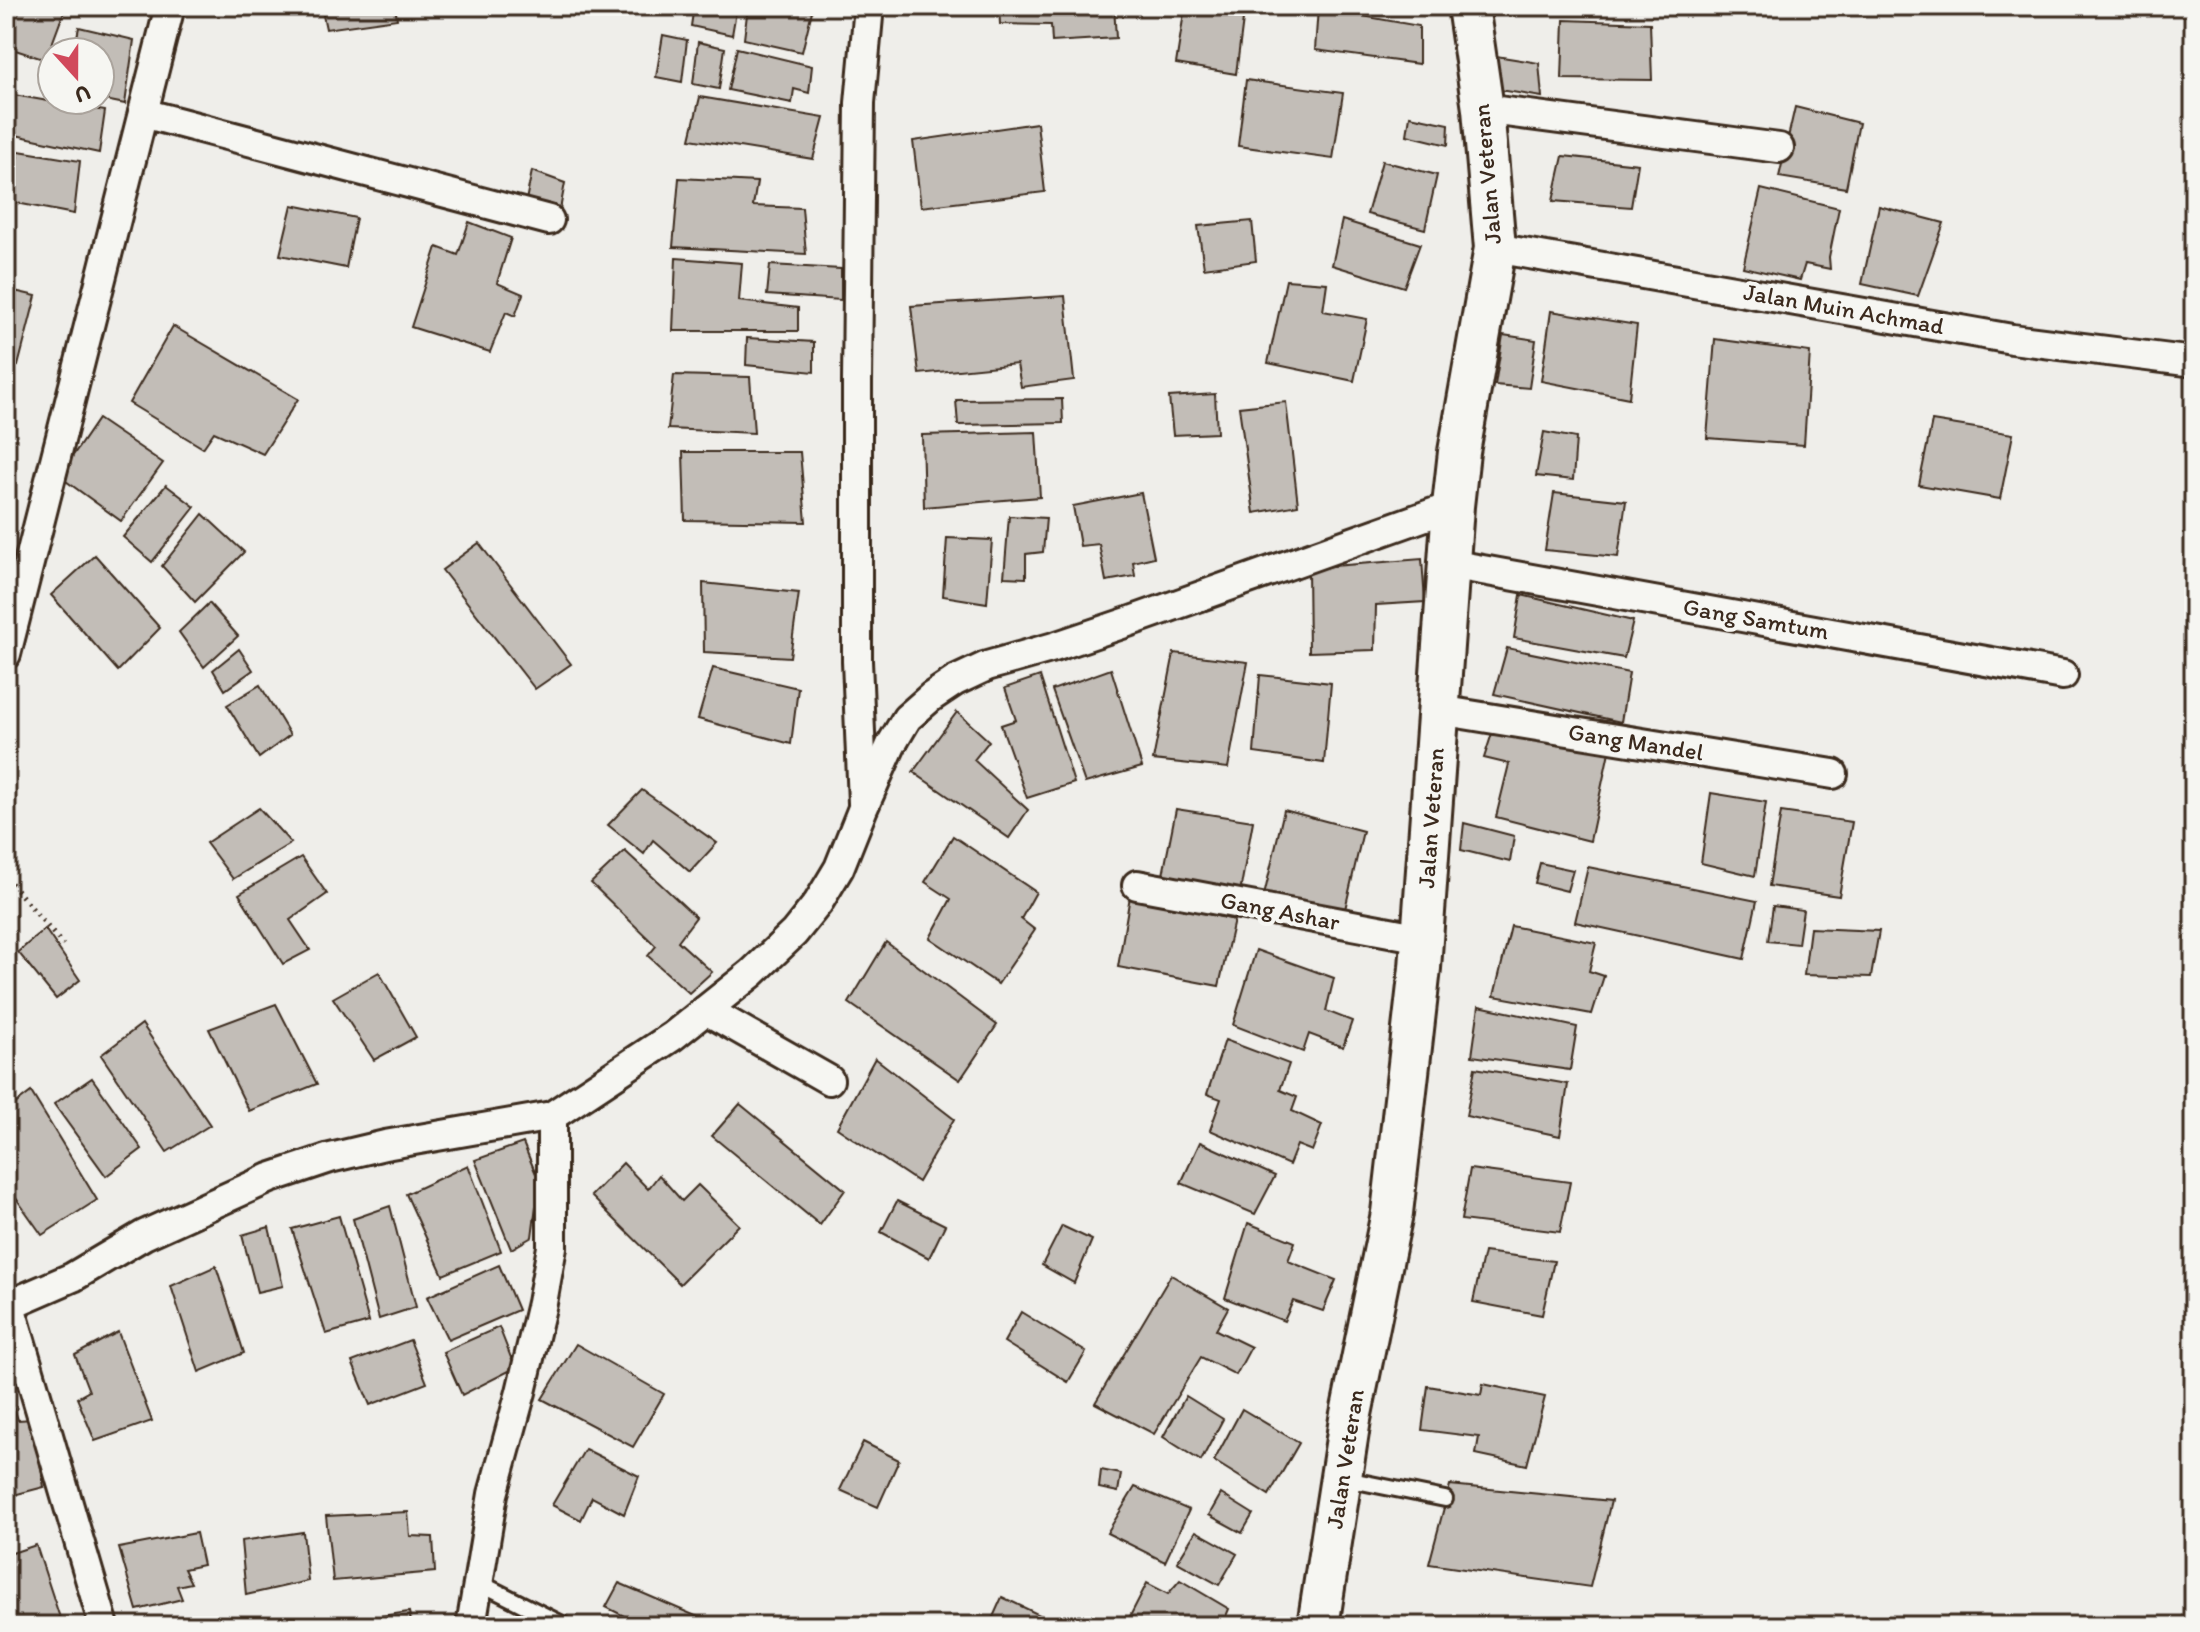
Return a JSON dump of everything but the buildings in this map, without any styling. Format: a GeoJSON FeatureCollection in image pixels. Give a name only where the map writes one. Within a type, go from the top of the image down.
{"type":"FeatureCollection","features":[{"type":"Feature","properties":{"kind":"street"},"geometry":{"type":"LineString","coordinates":[[6,654],[170,6]]}},
{"type":"Feature","properties":{"kind":"street"},"geometry":{"type":"LineString","coordinates":[[863,808],[857,661],[857,383],[860,103],[869,6]]}},
{"type":"Feature","properties":{"kind":"street","name":"Jalan Veteran"},"geometry":{"type":"LineString","coordinates":[[1318,1626],[1350,1419],[1392,1213],[1422,938],[1453,506],[1459,452],[1495,248],[1483,109],[1468,6]]}},
{"type":"Feature","properties":{"kind":"street"},"geometry":{"type":"LineString","coordinates":[[1483,109],[1779,148]]}},
{"type":"Feature","properties":{"kind":"street"},"geometry":{"type":"LineString","coordinates":[[143,113],[549,220]]}},
{"type":"Feature","properties":{"kind":"street","name":"Jalan Muin Achmad"},"geometry":{"type":"LineString","coordinates":[[1495,248],[2012,339],[2194,362]]}},
{"type":"Feature","properties":{"kind":"street"},"geometry":{"type":"LineString","coordinates":[[104,1626],[8,1306],[73,1277],[144,1235],[285,1173],[385,1145],[552,1116],[673,1036],[752,973],[794,933],[818,903],[839,868],[891,745],[907,718],[931,697],[987,666],[1128,622],[1453,506]]}},
{"type":"Feature","properties":{"kind":"street","name":"Gang Samtum"},"geometry":{"type":"LineString","coordinates":[[1449,564],[2063,675]]}},
{"type":"Feature","properties":{"kind":"street","name":"Gang Mandel"},"geometry":{"type":"LineString","coordinates":[[1439,710],[1833,774]]}},
{"type":"Feature","properties":{"kind":"street","name":"Gang Ashar"},"geometry":{"type":"LineString","coordinates":[[1137,885],[1422,938]]}},
{"type":"Feature","properties":{"kind":"street"},"geometry":{"type":"LineString","coordinates":[[706,1010],[829,1080]]}},
{"type":"Feature","properties":{"kind":"street"},"geometry":{"type":"LineString","coordinates":[[471,1626],[493,1494],[542,1303],[552,1247],[552,1116]]}},
{"type":"Feature","properties":{"kind":"lane"},"geometry":{"type":"LineString","coordinates":[[1341,1478],[1445,1499]]}},
{"type":"Feature","properties":{"kind":"lane"},"geometry":{"type":"LineString","coordinates":[[478,1582],[566,1626]]}},
{"type":"Feature","properties":{"kind":"path"},"geometry":{"type":"LineString","coordinates":[[6,877],[63,945]]}}]}
